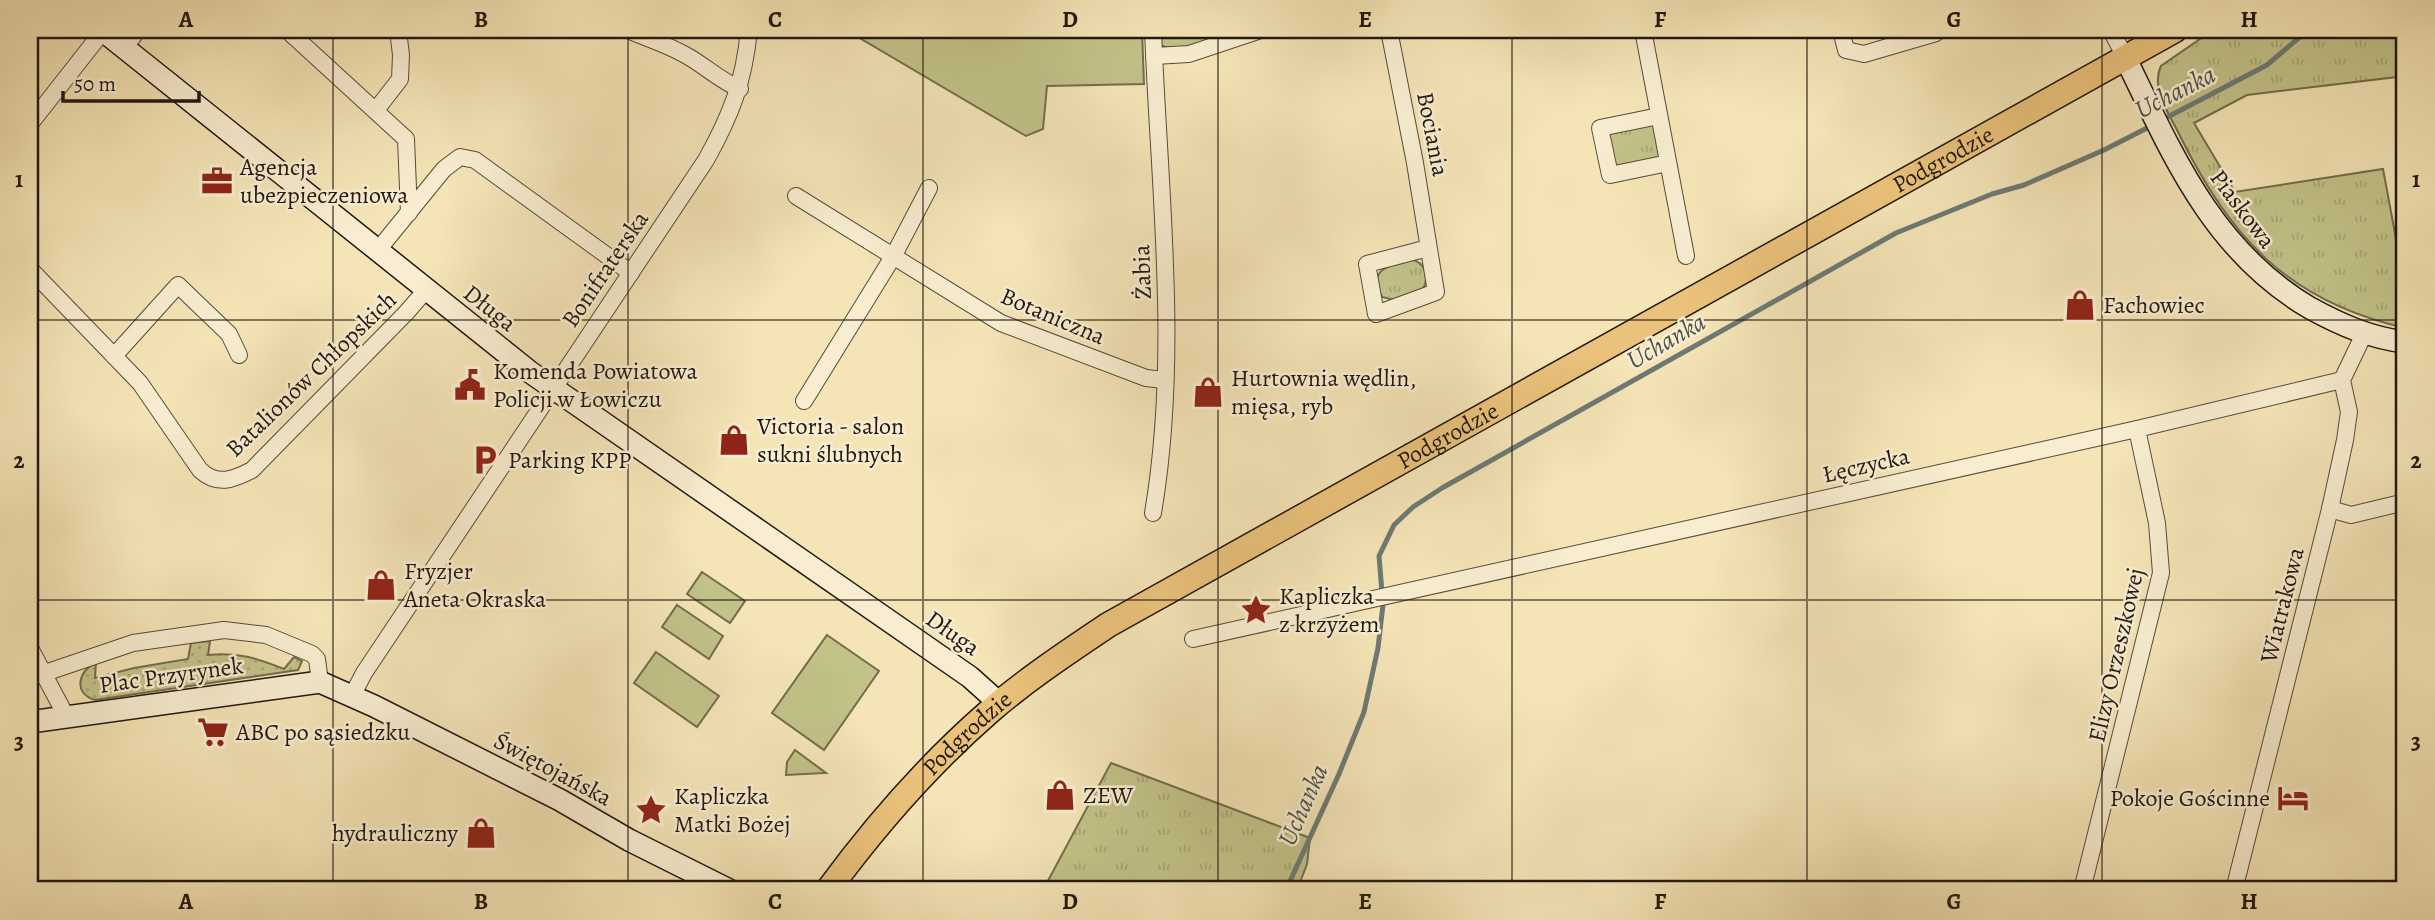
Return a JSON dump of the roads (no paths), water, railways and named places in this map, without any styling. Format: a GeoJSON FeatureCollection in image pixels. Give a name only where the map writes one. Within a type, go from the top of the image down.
{"type":"FeatureCollection","features":[{"type":"Feature","properties":{"kind":"main road","name":"Podgrodzie"},"geometry":{"type":"LineString","coordinates":[[828,890],[876,828],[916,783],[999,703],[1108,625],[2175,30]]}},
{"type":"Feature","properties":{"kind":"street"},"geometry":{"type":"LineString","coordinates":[[30,124],[103,30]]}},
{"type":"Feature","properties":{"kind":"street","name":"Długa"},"geometry":{"type":"LineString","coordinates":[[103,30],[553,389],[970,677],[999,703]]}},
{"type":"Feature","properties":{"kind":"street"},"geometry":{"type":"LineString","coordinates":[[125,47],[138,30]]}},
{"type":"Feature","properties":{"kind":"street"},"geometry":{"type":"LineString","coordinates":[[287,30],[406,139],[409,213]]}},
{"type":"Feature","properties":{"kind":"street"},"geometry":{"type":"LineString","coordinates":[[376,110],[400,79],[398,30]]}},
{"type":"Feature","properties":{"kind":"street"},"geometry":{"type":"LineString","coordinates":[[628,30],[671,47],[718,75],[727,84],[740,89]]}},
{"type":"Feature","properties":{"kind":"street","name":"Bonifraterska"},"geometry":{"type":"LineString","coordinates":[[352,696],[364,673],[706,160],[726,124],[740,89],[750,30]]}},
{"type":"Feature","properties":{"kind":"street","name":"Żabia"},"geometry":{"type":"LineString","coordinates":[[1153,30],[1167,302],[1160,468],[1153,513]]}},
{"type":"Feature","properties":{"kind":"street"},"geometry":{"type":"LineString","coordinates":[[1154,56],[1189,54],[1261,30]]}},
{"type":"Feature","properties":{"kind":"street","name":"Bociania"},"geometry":{"type":"LineString","coordinates":[[1389,30],[1415,163],[1436,292],[1376,314],[1367,264],[1428,247]]}},
{"type":"Feature","properties":{"kind":"street"},"geometry":{"type":"LineString","coordinates":[[1643,30],[1686,256]]}},
{"type":"Feature","properties":{"kind":"street"},"geometry":{"type":"LineString","coordinates":[[1841,30],[1846,50],[1864,54],[1936,33],[1935,30]]}},
{"type":"Feature","properties":{"kind":"street","name":"Piaskowa"},"geometry":{"type":"LineString","coordinates":[[2111,30],[2198,198],[2236,250],[2260,274],[2295,299],[2339,323],[2364,334],[2405,342]]}},
{"type":"Feature","properties":{"kind":"street"},"geometry":{"type":"LineString","coordinates":[[1659,116],[1600,128],[1610,175],[1668,163]]}},
{"type":"Feature","properties":{"kind":"street"},"geometry":{"type":"LineString","coordinates":[[378,250],[444,169],[460,157],[475,160],[631,273]]}},
{"type":"Feature","properties":{"kind":"street"},"geometry":{"type":"LineString","coordinates":[[804,401],[894,255],[929,188]]}},
{"type":"Feature","properties":{"kind":"street","name":"Botaniczna"},"geometry":{"type":"LineString","coordinates":[[796,196],[1001,323],[1146,378],[1164,380]]}},
{"type":"Feature","properties":{"kind":"street","name":"Batalionów Chłopskich"},"geometry":{"type":"LineString","coordinates":[[30,270],[140,383],[200,470],[207,477],[221,481],[236,479],[252,470],[407,313],[426,290]]}},
{"type":"Feature","properties":{"kind":"street"},"geometry":{"type":"LineString","coordinates":[[114,356],[178,285],[229,334],[239,355]]}},
{"type":"Feature","properties":{"kind":"street"},"geometry":{"type":"LineString","coordinates":[[2342,380],[2364,334]]}},
{"type":"Feature","properties":{"kind":"street","name":"Łęczycka"},"geometry":{"type":"LineString","coordinates":[[1194,639],[2137,429],[2342,380]]}},
{"type":"Feature","properties":{"kind":"street","name":"Wiatrakowa"},"geometry":{"type":"LineString","coordinates":[[2234,890],[2330,509],[2349,412],[2342,380]]}},
{"type":"Feature","properties":{"kind":"street","name":"Elizy Orzeszkowej"},"geometry":{"type":"LineString","coordinates":[[2082,890],[2161,573],[2157,523],[2137,429]]}},
{"type":"Feature","properties":{"kind":"street"},"geometry":{"type":"LineString","coordinates":[[2330,509],[2351,515],[2405,502]]}},
{"type":"Feature","properties":{"kind":"street","name":"Plac Przyrynek"},"geometry":{"type":"LineString","coordinates":[[30,722],[320,682],[317,659],[312,654],[266,635],[224,629],[133,643],[37,675]]}},
{"type":"Feature","properties":{"kind":"street"},"geometry":{"type":"LineString","coordinates":[[30,648],[37,675],[66,716]]}},
{"type":"Feature","properties":{"kind":"street"},"geometry":{"type":"LineString","coordinates":[[320,682],[352,696]]}},
{"type":"Feature","properties":{"kind":"street","name":"Świętojańska"},"geometry":{"type":"LineString","coordinates":[[352,696],[549,795],[629,840],[729,890]]}},
{"type":"Feature","properties":{"kind":"waterway","name":"Uchanka"},"geometry":{"type":"LineString","coordinates":[[2160,121],[2267,65],[2308,30]]}},
{"type":"Feature","properties":{"kind":"waterway","name":"Uchanka"},"geometry":{"type":"LineString","coordinates":[[1286,890],[1364,712],[1378,648],[1383,605],[1379,556],[1394,525],[1413,507],[1442,488],[1896,233],[1992,194],[2024,185],[2151,126]]}},
{"type":"Feature","properties":{"kind":"place","name":"Agencja ubezpieczeniowa"},"geometry":{"type":"Point","coordinates":[217,181]}},
{"type":"Feature","properties":{"kind":"place","name":"Fachowiec"},"geometry":{"type":"Point","coordinates":[2080,305]}},
{"type":"Feature","properties":{"kind":"place","name":"Komenda Powiatowa Policji w Łowiczu"},"geometry":{"type":"Point","coordinates":[470,385]}},
{"type":"Feature","properties":{"kind":"place","name":"Hurtownia wędlin, mięsa, ryb"},"geometry":{"type":"Point","coordinates":[1208,392]}},
{"type":"Feature","properties":{"kind":"place","name":"Victoria - salon sukni ślubnych"},"geometry":{"type":"Point","coordinates":[734,440]}},
{"type":"Feature","properties":{"kind":"place","name":"Parking KPP"},"geometry":{"type":"Point","coordinates":[485,460]}},
{"type":"Feature","properties":{"kind":"place","name":"Fryzjer Aneta Okraska"},"geometry":{"type":"Point","coordinates":[381,585]}},
{"type":"Feature","properties":{"kind":"place","name":"Kapliczka z krzyżem"},"geometry":{"type":"Point","coordinates":[1256,610]}},
{"type":"Feature","properties":{"kind":"place","name":"ABC po sąsiedzku"},"geometry":{"type":"Point","coordinates":[213,732]}},
{"type":"Feature","properties":{"kind":"place","name":"ZEW"},"geometry":{"type":"Point","coordinates":[1060,795]}},
{"type":"Feature","properties":{"kind":"place","name":"Pokoje Gościnne"},"geometry":{"type":"Point","coordinates":[2293,798]}},
{"type":"Feature","properties":{"kind":"place","name":"Kapliczka Matki Bożej"},"geometry":{"type":"Point","coordinates":[651,810]}},
{"type":"Feature","properties":{"kind":"place","name":"hydrauliczny"},"geometry":{"type":"Point","coordinates":[481,833]}}]}
